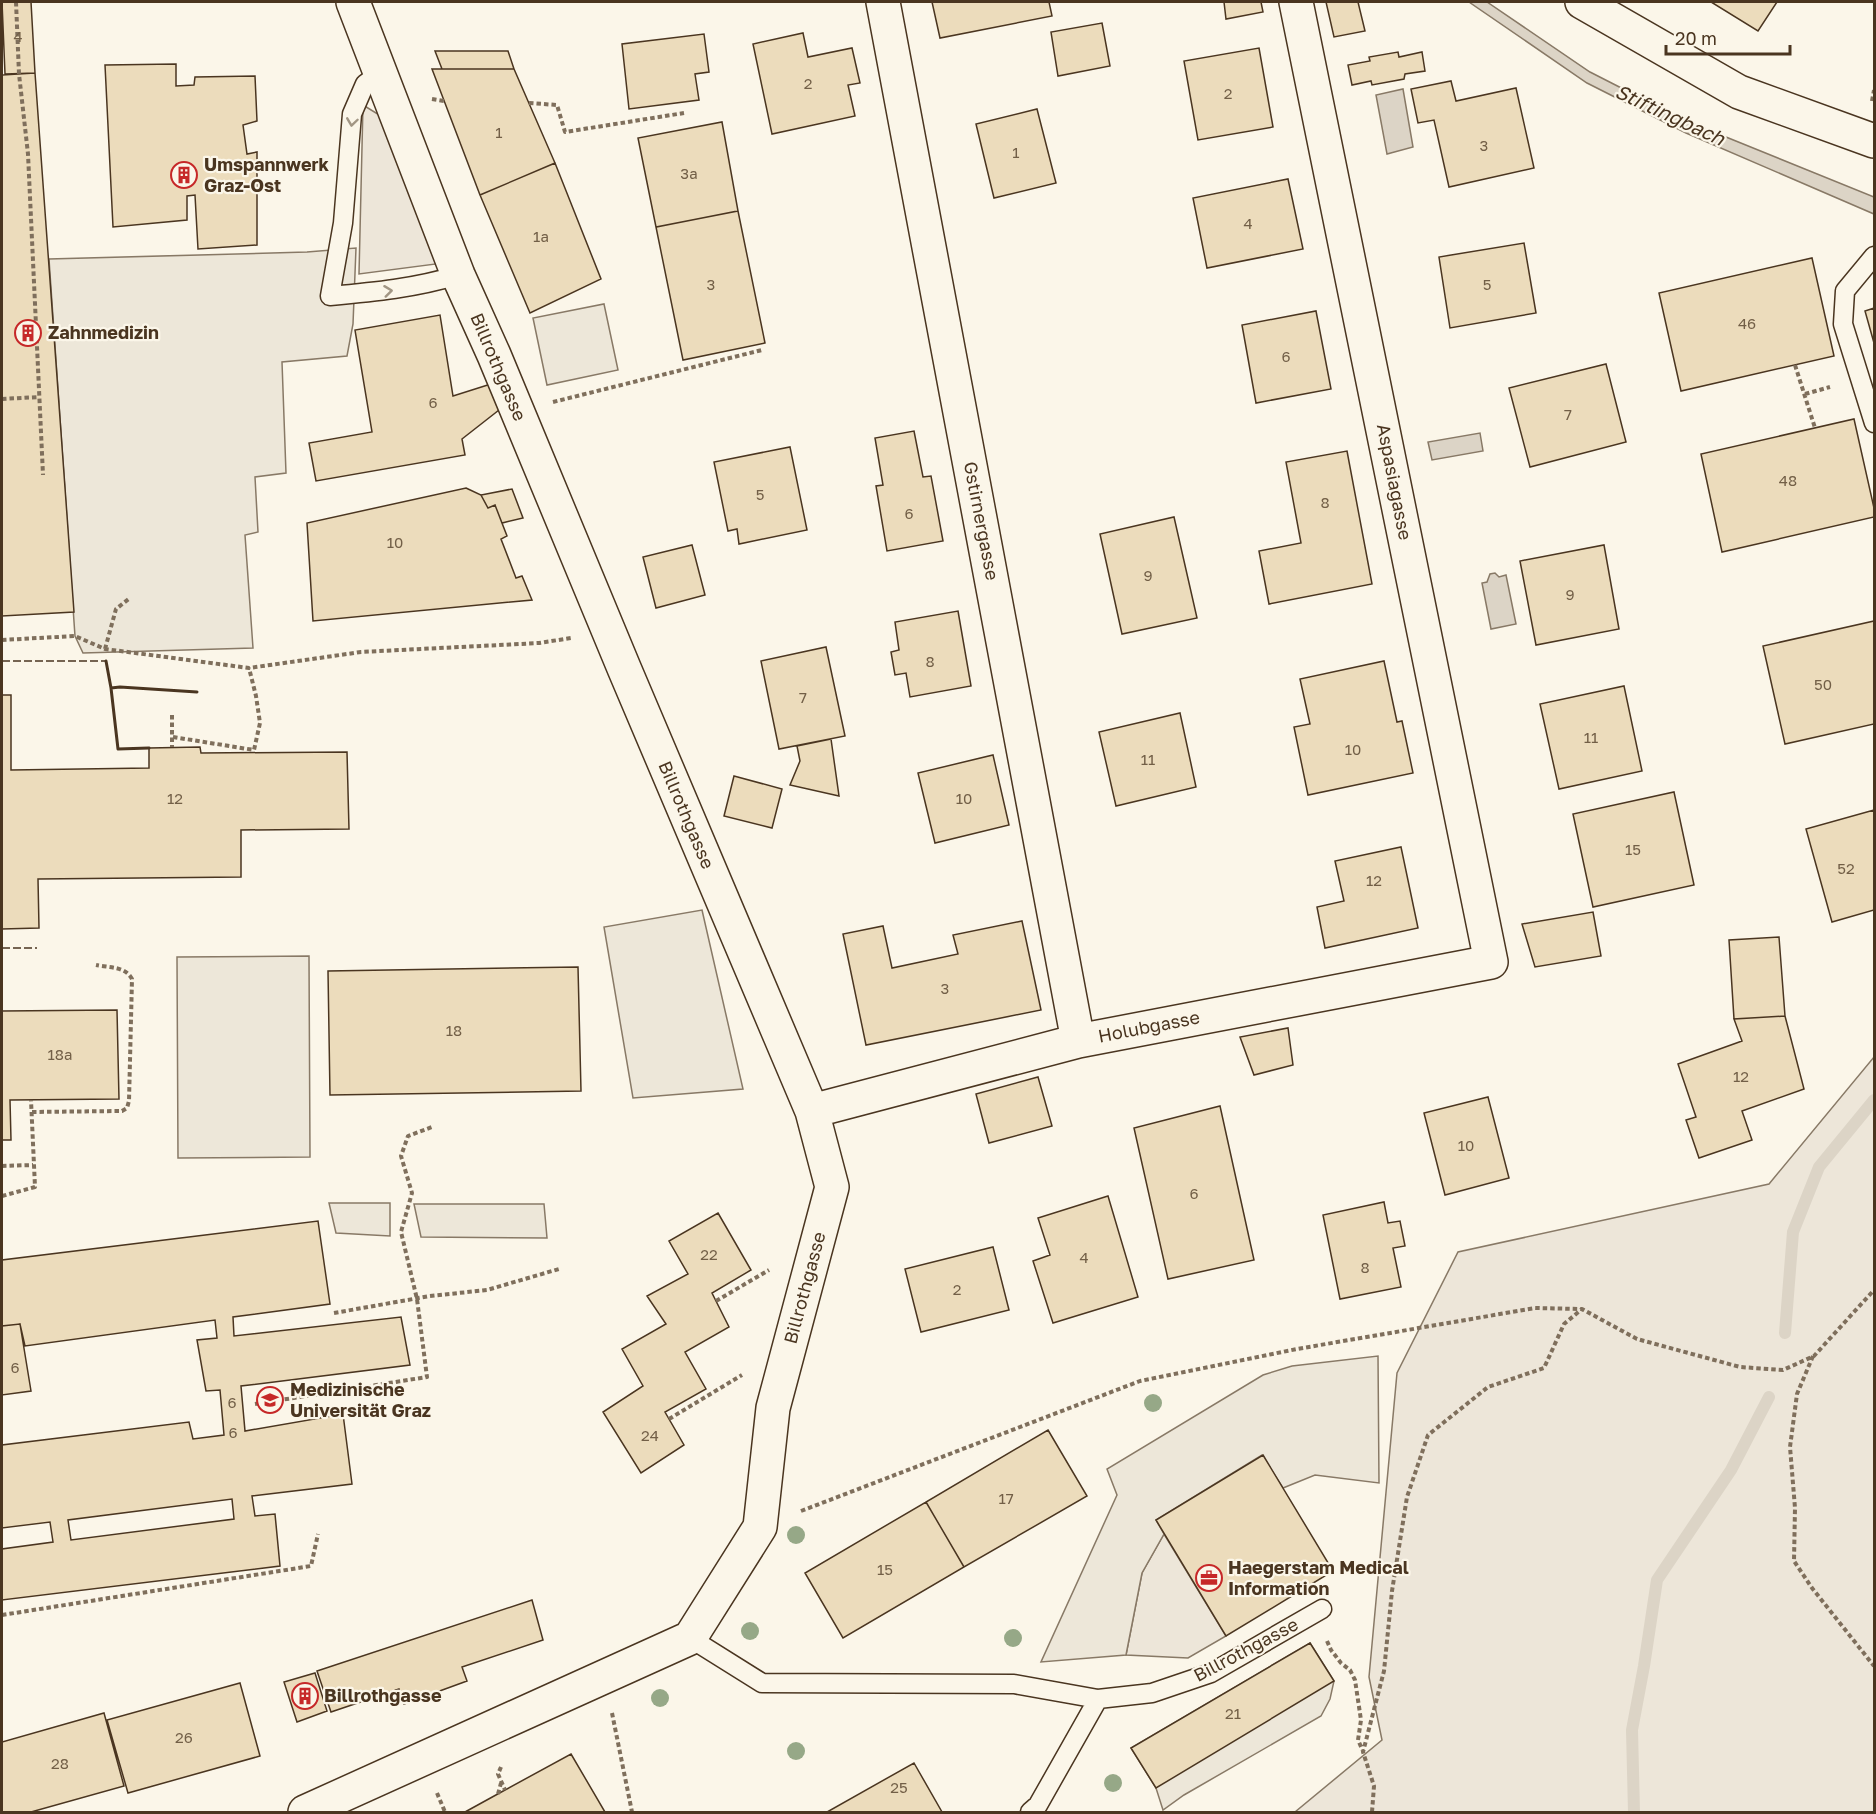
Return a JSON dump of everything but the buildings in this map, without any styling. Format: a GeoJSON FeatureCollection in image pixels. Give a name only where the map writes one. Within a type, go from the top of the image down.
{"type":"FeatureCollection","features":[{"type":"Feature","properties":{"kind":"street","name":"Billrothgasse"},"geometry":{"type":"LineString","coordinates":[[353,2],[458,275],[812,1111],[832,1187],[773,1408],[760,1527],[690,1638]]}},
{"type":"Feature","properties":{"kind":"street","name":"Gstirnergasse"},"geometry":{"type":"LineString","coordinates":[[883,2],[1078,1041]]}},
{"type":"Feature","properties":{"kind":"street","name":"Aspasiagasse"},"geometry":{"type":"LineString","coordinates":[[1296,2],[1491,962]]}},
{"type":"Feature","properties":{"kind":"street"},"geometry":{"type":"LineString","coordinates":[[1582,2],[1739,92],[1875,141]]}},
{"type":"Feature","properties":{"kind":"street","name":"Holubgasse"},"geometry":{"type":"LineString","coordinates":[[812,1111],[1078,1041],[1491,962]]}},
{"type":"Feature","properties":{"kind":"street"},"geometry":{"type":"LineString","coordinates":[[305,1812],[690,1638]]}},
{"type":"Feature","properties":{"kind":"lane"},"geometry":{"type":"LineString","coordinates":[[380,73],[365,84],[352,114],[343,223],[330,296],[392,291],[430,284],[458,275]]}},
{"type":"Feature","properties":{"kind":"lane"},"geometry":{"type":"LineString","coordinates":[[1875,256],[1845,291],[1843,324],[1875,423]]}},
{"type":"Feature","properties":{"kind":"lane","name":"Billrothgasse"},"geometry":{"type":"LineString","coordinates":[[690,1638],[762,1683],[1014,1684],[1098,1699],[1152,1693],[1211,1673],[1320,1610]]}},
{"type":"Feature","properties":{"kind":"lane"},"geometry":{"type":"LineString","coordinates":[[1030,1812],[1038,1805],[1098,1699]]}},
{"type":"Feature","properties":{"kind":"path"},"geometry":{"type":"LineString","coordinates":[[16,2],[19,74],[28,154],[43,475]]}},
{"type":"Feature","properties":{"kind":"path"},"geometry":{"type":"LineString","coordinates":[[529,103],[557,105],[565,132],[684,113]]}},
{"type":"Feature","properties":{"kind":"path"},"geometry":{"type":"LineString","coordinates":[[517,410],[762,350]]}},
{"type":"Feature","properties":{"kind":"path"},"geometry":{"type":"LineString","coordinates":[[1795,365],[1815,428]]}},
{"type":"Feature","properties":{"kind":"path"},"geometry":{"type":"LineString","coordinates":[[2,399],[39,397]]}},
{"type":"Feature","properties":{"kind":"path"},"geometry":{"type":"LineString","coordinates":[[105,649],[116,609],[130,598]]}},
{"type":"Feature","properties":{"kind":"path"},"geometry":{"type":"LineString","coordinates":[[2,640],[75,636],[105,649],[249,668],[361,652],[538,643],[609,632]]}},
{"type":"Feature","properties":{"kind":"path"},"geometry":{"type":"LineString","coordinates":[[173,737],[254,750],[260,723],[249,668]]}},
{"type":"Feature","properties":{"kind":"path"},"geometry":{"type":"LineString","coordinates":[[172,715],[172,747]]}},
{"type":"Feature","properties":{"kind":"path"},"geometry":{"type":"LineString","coordinates":[[32,1112],[122,1111],[127,1108],[132,978],[128,971],[96,965]]}},
{"type":"Feature","properties":{"kind":"path"},"geometry":{"type":"LineString","coordinates":[[2,1196],[35,1187],[31,1100]]}},
{"type":"Feature","properties":{"kind":"path"},"geometry":{"type":"LineString","coordinates":[[255,1404],[427,1377],[417,1299],[401,1232],[412,1193],[401,1156],[408,1136],[432,1127]]}},
{"type":"Feature","properties":{"kind":"path"},"geometry":{"type":"LineString","coordinates":[[2,1166],[33,1165]]}},
{"type":"Feature","properties":{"kind":"path"},"geometry":{"type":"LineString","coordinates":[[334,1313],[487,1290],[559,1269]]}},
{"type":"Feature","properties":{"kind":"path"},"geometry":{"type":"LineString","coordinates":[[1875,1290],[1814,1356],[1797,1394],[1790,1448],[1795,1508],[1794,1561],[1812,1588],[1875,1666]]}},
{"type":"Feature","properties":{"kind":"path"},"geometry":{"type":"LineString","coordinates":[[760,1527],[1140,1381],[1296,1349],[1535,1308],[1582,1308],[1637,1339],[1740,1367],[1783,1370],[1814,1356]]}},
{"type":"Feature","properties":{"kind":"path"},"geometry":{"type":"LineString","coordinates":[[1363,1752],[1384,1671],[1392,1591],[1407,1497],[1428,1435],[1488,1387],[1544,1368],[1564,1324],[1582,1308]]}},
{"type":"Feature","properties":{"kind":"path"},"geometry":{"type":"LineString","coordinates":[[2,1615],[311,1566],[318,1534]]}},
{"type":"Feature","properties":{"kind":"path"},"geometry":{"type":"LineString","coordinates":[[1320,1610],[1322,1632],[1331,1650],[1350,1670],[1355,1680],[1361,1720],[1358,1740],[1374,1786],[1372,1812]]}},
{"type":"Feature","properties":{"kind":"path"},"geometry":{"type":"LineString","coordinates":[[605,1677],[632,1812]]}},
{"type":"Feature","properties":{"kind":"path"},"geometry":{"type":"LineString","coordinates":[[498,1794],[501,1782]]}},
{"type":"Feature","properties":{"kind":"path"},"geometry":{"type":"LineString","coordinates":[[438,1795],[445,1812]]}},
{"type":"Feature","properties":{"kind":"shaded area"},"geometry":{"type":"Polygon","coordinates":[[[363,105],[381,116],[436,264],[359,274],[363,105]]]}},
{"type":"Feature","properties":{"kind":"shaded area"},"geometry":{"type":"Polygon","coordinates":[[[356,248],[353,324],[347,356],[282,362],[286,473],[255,477],[258,532],[245,535],[253,648],[83,653],[75,636],[49,259],[307,252],[356,248]]]}},
{"type":"Feature","properties":{"kind":"shaded area"},"geometry":{"type":"Polygon","coordinates":[[[604,304],[618,370],[547,385],[533,318],[604,304]]]}},
{"type":"Feature","properties":{"kind":"shaded area"},"geometry":{"type":"Polygon","coordinates":[[[702,910],[743,1089],[633,1098],[604,927],[702,910]]]}},
{"type":"Feature","properties":{"kind":"shaded area"},"geometry":{"type":"Polygon","coordinates":[[[309,956],[310,1157],[178,1158],[177,957],[309,956]]]}},
{"type":"Feature","properties":{"kind":"shaded area"},"geometry":{"type":"Polygon","coordinates":[[[1874,1057],[1874,1812],[1295,1812],[1382,1740],[1369,1677],[1397,1373],[1458,1252],[1769,1184],[1874,1057]]]}},
{"type":"Feature","properties":{"kind":"shaded area"},"geometry":{"type":"Polygon","coordinates":[[[329,1203],[390,1203],[390,1236],[336,1233],[329,1203]]]}},
{"type":"Feature","properties":{"kind":"shaded area"},"geometry":{"type":"Polygon","coordinates":[[[414,1204],[544,1204],[547,1238],[421,1237],[414,1204]]]}},
{"type":"Feature","properties":{"kind":"shaded area"},"geometry":{"type":"Polygon","coordinates":[[[1378,1356],[1379,1483],[1315,1475],[1283,1488],[1262,1455],[1156,1520],[1164,1534],[1142,1573],[1126,1655],[1041,1662],[1117,1495],[1107,1469],[1263,1375],[1292,1366],[1378,1356]]]}},
{"type":"Feature","properties":{"kind":"shaded area"},"geometry":{"type":"Polygon","coordinates":[[[1164,1534],[1226,1636],[1188,1658],[1126,1655],[1142,1573],[1164,1534]]]}},
{"type":"Feature","properties":{"kind":"shaded area"},"geometry":{"type":"Polygon","coordinates":[[[1310,1643],[1334,1681],[1330,1699],[1321,1716],[1184,1795],[1163,1810],[1156,1788],[1131,1748],[1310,1643]]]}},
{"type":"Feature","properties":{"kind":"water","name":"Stiftingbach"},"geometry":{"type":"Polygon","coordinates":[[[1469,2],[1487,2],[1590,72],[1684,120],[1874,197],[1874,214],[1686,133],[1587,83],[1469,2]]]}},
{"type":"Feature","properties":{"kind":"water"},"geometry":{"type":"Polygon","coordinates":[[[1403,89],[1413,147],[1387,154],[1376,95],[1403,89]]]}},
{"type":"Feature","properties":{"kind":"water"},"geometry":{"type":"Polygon","coordinates":[[[1480,433],[1483,451],[1432,460],[1428,442],[1480,433]]]}},
{"type":"Feature","properties":{"kind":"water"},"geometry":{"type":"Polygon","coordinates":[[[1495,573],[1499,577],[1506,575],[1516,624],[1491,629],[1482,583],[1487,582],[1490,574],[1495,573]]]}},
{"type":"Feature","properties":{"kind":"waterway"},"geometry":{"type":"LineString","coordinates":[[1785,1333],[1793,1232],[1819,1167],[1874,1100]]}},
{"type":"Feature","properties":{"kind":"waterway"},"geometry":{"type":"LineString","coordinates":[[1634,1812],[1632,1730],[1657,1580],[1731,1470],[1769,1397]]}},
{"type":"Feature","properties":{"kind":"fence"},"geometry":{"type":"LineString","coordinates":[[2,661],[106,661]]}},
{"type":"Feature","properties":{"kind":"fence"},"geometry":{"type":"LineString","coordinates":[[2,948],[37,948]]}},
{"type":"Feature","properties":{"kind":"wall"},"geometry":{"type":"LineString","coordinates":[[106,661],[111,688]]}},
{"type":"Feature","properties":{"kind":"wall"},"geometry":{"type":"LineString","coordinates":[[149,748],[118,749],[111,688],[197,692]]}},
{"type":"Feature","properties":{"kind":"place","name":"Umspannwerk Graz-Ost"},"geometry":{"type":"Point","coordinates":[184,175]}},
{"type":"Feature","properties":{"kind":"place","name":"Zahnmedizin"},"geometry":{"type":"Point","coordinates":[28,333]}},
{"type":"Feature","properties":{"kind":"place","name":"Medizinische Universität Graz"},"geometry":{"type":"Point","coordinates":[270,1400]}},
{"type":"Feature","properties":{"kind":"place","name":"Haegerstam Medical Information"},"geometry":{"type":"Point","coordinates":[1209,1578]}},
{"type":"Feature","properties":{"kind":"place","name":"Billrothgasse"},"geometry":{"type":"Point","coordinates":[305,1696]}}]}
